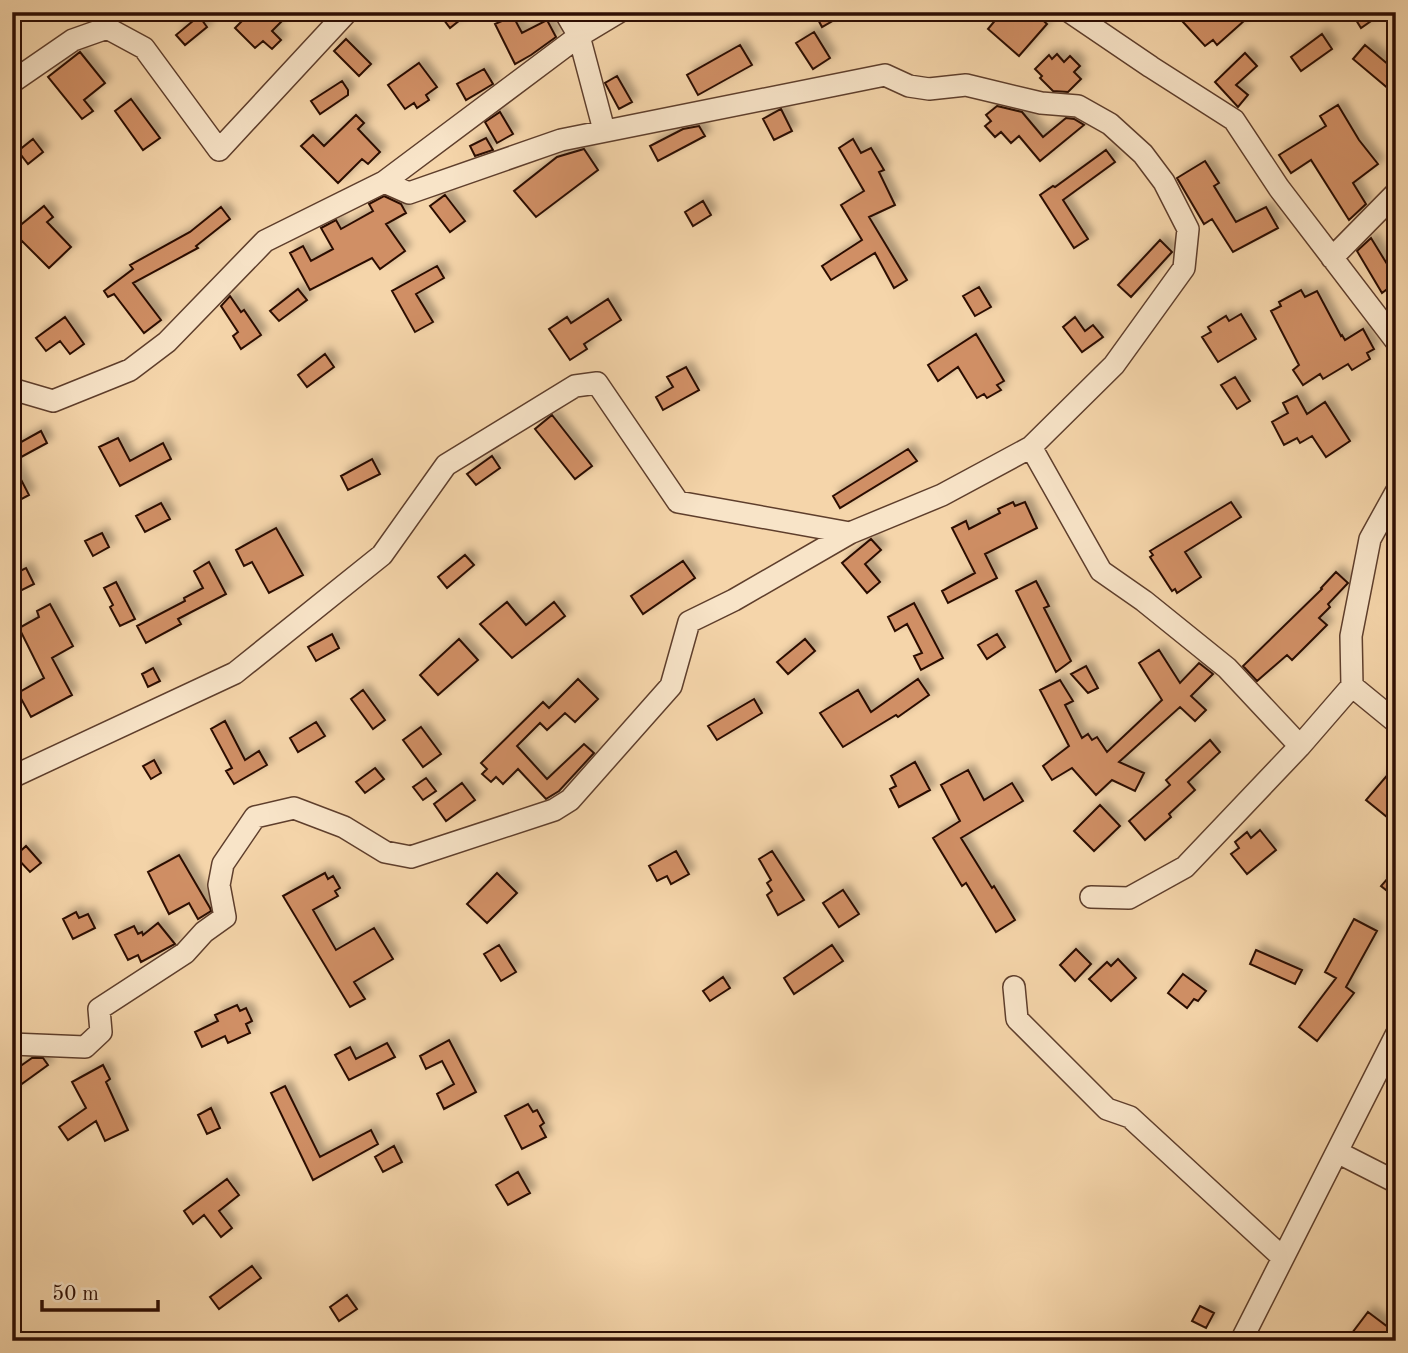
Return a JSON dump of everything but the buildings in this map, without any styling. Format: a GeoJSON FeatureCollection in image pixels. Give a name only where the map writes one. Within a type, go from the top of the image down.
{"type":"FeatureCollection","features":[{"type":"Feature","properties":{"kind":"street"},"geometry":{"type":"LineString","coordinates":[[12,82],[73,40],[107,28],[144,48],[219,150],[346,12]]}},
{"type":"Feature","properties":{"kind":"street"},"geometry":{"type":"LineString","coordinates":[[565,12],[579,36],[604,130]]}},
{"type":"Feature","properties":{"kind":"street"},"geometry":{"type":"LineString","coordinates":[[12,390],[53,401],[130,370],[167,342],[265,241],[384,181],[579,36],[620,12]]}},
{"type":"Feature","properties":{"kind":"street"},"geometry":{"type":"LineString","coordinates":[[1070,12],[1234,120],[1279,188],[1396,341]]}},
{"type":"Feature","properties":{"kind":"street"},"geometry":{"type":"LineString","coordinates":[[12,1044],[85,1047],[101,1031],[99,1009],[185,953],[204,932],[225,917],[219,885],[223,864],[255,817],[294,808],[344,827],[385,852],[411,857],[554,810],[570,800],[671,686],[689,622],[734,600],[850,533],[942,495],[1031,447],[1114,366],[1184,268],[1188,229],[1164,182],[1143,154],[1111,124],[1078,106],[1041,103],[966,85],[929,89],[909,86],[885,75],[561,140],[409,193],[384,181]]}},
{"type":"Feature","properties":{"kind":"street"},"geometry":{"type":"LineString","coordinates":[[1332,258],[1396,192]]}},
{"type":"Feature","properties":{"kind":"street"},"geometry":{"type":"LineString","coordinates":[[12,777],[235,673],[382,555],[446,465],[575,386],[597,383],[678,502],[850,533]]}},
{"type":"Feature","properties":{"kind":"street"},"geometry":{"type":"LineString","coordinates":[[1031,447],[1101,572],[1144,601],[1227,668],[1300,746]]}},
{"type":"Feature","properties":{"kind":"street"},"geometry":{"type":"LineString","coordinates":[[1091,897],[1129,898],[1185,867],[1300,746],[1352,686],[1351,636],[1370,540],[1396,492]]}},
{"type":"Feature","properties":{"kind":"street"},"geometry":{"type":"LineString","coordinates":[[1352,686],[1396,722]]}},
{"type":"Feature","properties":{"kind":"street"},"geometry":{"type":"LineString","coordinates":[[1014,987],[1017,1019],[1025,1028],[1107,1109],[1130,1117],[1282,1257]]}},
{"type":"Feature","properties":{"kind":"street"},"geometry":{"type":"LineString","coordinates":[[1241,1341],[1396,1035]]}},
{"type":"Feature","properties":{"kind":"street"},"geometry":{"type":"LineString","coordinates":[[1336,1152],[1396,1182]]}}]}
